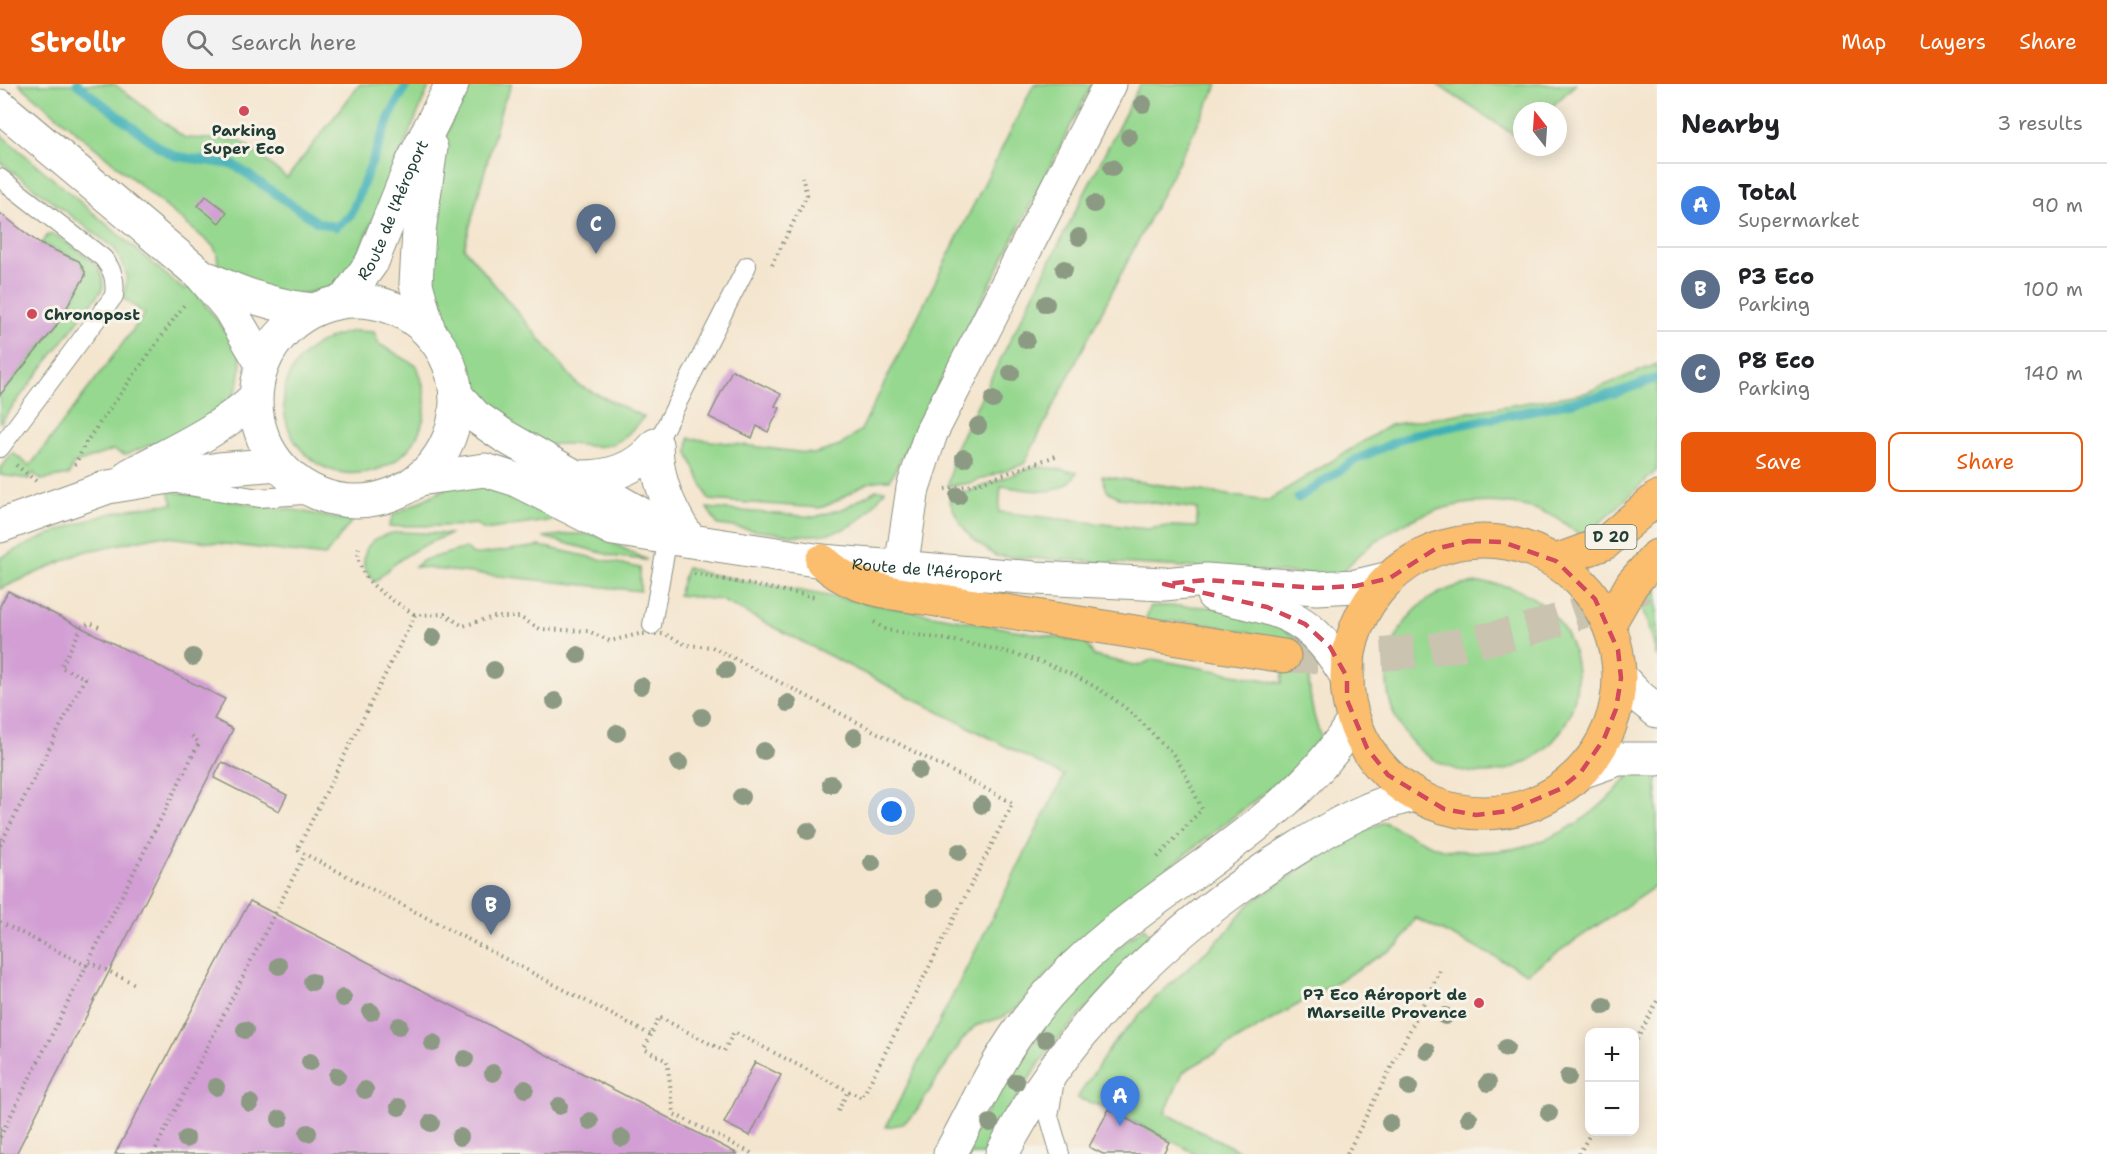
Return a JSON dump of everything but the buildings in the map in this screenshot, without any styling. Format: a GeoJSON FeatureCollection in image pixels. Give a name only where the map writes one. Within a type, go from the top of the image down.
{"type":"FeatureCollection","features":[{"type":"Feature","properties":{"kind":"main road","name":"D 20"},"geometry":{"type":"LineString","coordinates":[[1556,561],[1605,543],[1657,498]]}},
{"type":"Feature","properties":{"kind":"main road","name":"Route de l'Aéroport"},"geometry":{"type":"LineString","coordinates":[[1468,541],[1503,542],[1530,549],[1556,561],[1575,576],[1595,599],[1609,624],[1618,650],[1621,678],[1616,709],[1604,739],[1581,772],[1560,789],[1535,802],[1509,811],[1476,815],[1444,809],[1415,795],[1388,775],[1367,748],[1353,721],[1347,700],[1347,677],[1349,650],[1358,622],[1372,599],[1390,578],[1410,562],[1436,549],[1468,541]]}},
{"type":"Feature","properties":{"kind":"main road"},"geometry":{"type":"LineString","coordinates":[[1609,624],[1632,584],[1657,556]]}},
{"type":"Feature","properties":{"kind":"main road"},"geometry":{"type":"LineString","coordinates":[[822,561],[845,579],[860,586],[893,593],[1284,656]]}},
{"type":"Feature","properties":{"kind":"street","name":"Route de l'Aéroport"},"geometry":{"type":"LineString","coordinates":[[344,302],[372,262],[411,165],[452,84]]}},
{"type":"Feature","properties":{"kind":"street"},"geometry":{"type":"LineString","coordinates":[[901,568],[913,488],[931,433],[1110,84]]}},
{"type":"Feature","properties":{"kind":"street"},"geometry":{"type":"LineString","coordinates":[[0,106],[196,288],[229,308],[262,364]]}},
{"type":"Feature","properties":{"kind":"street","name":"Route de l'Aéroport"},"geometry":{"type":"LineString","coordinates":[[429,331],[416,284],[419,231],[435,116]]}},
{"type":"Feature","properties":{"kind":"street"},"geometry":{"type":"LineString","coordinates":[[196,288],[249,297],[279,306],[313,310]]}},
{"type":"Feature","properties":{"kind":"street"},"geometry":{"type":"LineString","coordinates":[[344,302],[375,302],[404,313],[429,331],[443,350],[452,372],[456,395],[453,427],[440,456],[419,479],[396,493],[371,500],[345,501],[319,494],[296,482],[278,464],[265,444],[257,422],[255,398],[262,364],[274,342],[292,324],[313,310],[344,302]]}},
{"type":"Feature","properties":{"kind":"street","name":"Route de l'Aéroport"},"geometry":{"type":"LineString","coordinates":[[456,395],[475,416],[504,436],[574,477],[683,550]]}},
{"type":"Feature","properties":{"kind":"street"},"geometry":{"type":"LineString","coordinates":[[0,526],[108,487],[207,435],[255,398]]}},
{"type":"Feature","properties":{"kind":"street"},"geometry":{"type":"LineString","coordinates":[[574,477],[610,476],[644,459],[656,445]]}},
{"type":"Feature","properties":{"kind":"street"},"geometry":{"type":"LineString","coordinates":[[656,445],[657,465],[683,550]]}},
{"type":"Feature","properties":{"kind":"street"},"geometry":{"type":"LineString","coordinates":[[108,487],[219,469],[278,464]]}},
{"type":"Feature","properties":{"kind":"street","name":"Route de l'Aéroport"},"geometry":{"type":"LineString","coordinates":[[419,479],[484,470],[514,479],[613,529],[683,550],[901,568],[1164,584],[1206,580],[1317,588],[1356,586],[1390,578]]}},
{"type":"Feature","properties":{"kind":"street","name":"Route de l'Aéroport"},"geometry":{"type":"LineString","coordinates":[[1164,584],[1267,607],[1305,624],[1330,647],[1347,677]]}},
{"type":"Feature","properties":{"kind":"street"},"geometry":{"type":"LineString","coordinates":[[1621,678],[1657,711]]}},
{"type":"Feature","properties":{"kind":"street"},"geometry":{"type":"LineString","coordinates":[[950,1154],[1018,1032],[1053,990],[1110,935],[1289,797],[1321,768],[1353,721]]}},
{"type":"Feature","properties":{"kind":"street","name":"Route de l'Aéroport"},"geometry":{"type":"LineString","coordinates":[[1581,772],[1618,759],[1657,759]]}},
{"type":"Feature","properties":{"kind":"street"},"geometry":{"type":"LineString","coordinates":[[1002,1154],[1060,1061],[1086,1026],[1124,984],[1188,927],[1266,868],[1333,826],[1389,800],[1415,795]]}},
{"type":"Feature","properties":{"kind":"lane"},"geometry":{"type":"LineString","coordinates":[[0,178],[103,258],[111,268],[116,283],[114,296],[4,454]]}},
{"type":"Feature","properties":{"kind":"lane"},"geometry":{"type":"LineString","coordinates":[[656,445],[747,266]]}},
{"type":"Feature","properties":{"kind":"lane"},"geometry":{"type":"LineString","coordinates":[[157,480],[259,498],[319,494]]}},
{"type":"Feature","properties":{"kind":"lane"},"geometry":{"type":"LineString","coordinates":[[652,625],[683,550]]}},
{"type":"Feature","properties":{"kind":"lane"},"geometry":{"type":"LineString","coordinates":[[1060,1061],[1049,1116],[1061,1153]]}},
{"type":"Feature","properties":{"kind":"path"},"geometry":{"type":"LineString","coordinates":[[75,465],[86,442],[196,288]]}},
{"type":"Feature","properties":{"kind":"path"},"geometry":{"type":"LineString","coordinates":[[4,454],[38,483]]}},
{"type":"Feature","properties":{"kind":"path"},"geometry":{"type":"LineString","coordinates":[[943,482],[944,489],[973,485],[1056,456]]}},
{"type":"Feature","properties":{"kind":"path"},"geometry":{"type":"LineString","coordinates":[[359,548],[359,561],[366,579],[378,591],[416,615],[444,614],[463,626],[493,617],[519,617],[540,629],[588,631],[610,641],[639,634],[665,634],[686,645],[712,646],[1013,802],[862,1098],[734,1032],[724,1051],[659,1017],[644,1049],[668,1061],[674,1114],[753,1154]]}},
{"type":"Feature","properties":{"kind":"path"},"geometry":{"type":"LineString","coordinates":[[683,550],[698,577],[823,598]]}},
{"type":"Feature","properties":{"kind":"path"},"geometry":{"type":"LineString","coordinates":[[416,615],[297,850],[651,1035]]}},
{"type":"Feature","properties":{"kind":"path"},"geometry":{"type":"LineString","coordinates":[[870,619],[886,630],[984,645],[1041,662],[1083,678],[1129,708],[1177,759],[1202,809],[1148,867]]}},
{"type":"Feature","properties":{"kind":"path"},"geometry":{"type":"LineString","coordinates":[[0,845],[85,678],[61,667],[82,627],[90,623],[99,627]]}},
{"type":"Feature","properties":{"kind":"path"},"geometry":{"type":"LineString","coordinates":[[0,1137],[199,743],[190,734]]}},
{"type":"Feature","properties":{"kind":"path"},"geometry":{"type":"LineString","coordinates":[[153,1154],[305,854]]}},
{"type":"Feature","properties":{"kind":"path"},"geometry":{"type":"LineString","coordinates":[[0,922],[137,985]]}},
{"type":"Feature","properties":{"kind":"path"},"geometry":{"type":"LineString","coordinates":[[1347,1154],[1442,967]]}},
{"type":"Feature","properties":{"kind":"path"},"geometry":{"type":"LineString","coordinates":[[1639,1037],[1657,1001]]}},
{"type":"Feature","properties":{"kind":"path"},"geometry":{"type":"LineString","coordinates":[[838,1111],[849,1091]]}},
{"type":"Feature","properties":{"kind":"path"},"geometry":{"type":"LineString","coordinates":[[1579,1154],[1588,1136]]}},
{"type":"Feature","properties":{"kind":"highlighted area"},"geometry":{"type":"Polygon","coordinates":[[[1469,541],[1503,542],[1556,561],[1595,599],[1618,650],[1621,678],[1616,709],[1604,739],[1581,772],[1560,789],[1509,811],[1476,815],[1444,809],[1388,775],[1367,748],[1347,700],[1347,677],[1330,647],[1305,624],[1267,607],[1164,584],[1206,580],[1317,588],[1356,586],[1390,578],[1435,549],[1469,541]]]}},
{"type":"Feature","properties":{"kind":"green space"},"geometry":{"type":"Polygon","coordinates":[[[19,84],[114,84],[185,138],[240,140],[287,178],[360,84],[430,84],[348,279],[313,292],[297,294],[265,289],[218,264],[217,253],[213,246],[19,84]]]}},
{"type":"Feature","properties":{"kind":"green space"},"geometry":{"type":"Polygon","coordinates":[[[471,84],[512,84],[502,106],[464,248],[578,385],[644,417],[627,435],[612,444],[547,446],[501,424],[474,392],[459,349],[438,316],[426,287],[445,139],[453,117],[471,84]]]}},
{"type":"Feature","properties":{"kind":"green space"},"geometry":{"type":"Polygon","coordinates":[[[1034,84],[1092,84],[890,480],[879,480],[861,486],[829,505],[819,508],[709,500],[688,453],[689,438],[814,454],[840,446],[861,430],[1034,84]]]}},
{"type":"Feature","properties":{"kind":"green space"},"geometry":{"type":"Polygon","coordinates":[[[1140,84],[1218,84],[1024,464],[970,483],[948,486],[954,451],[1140,84]]]}},
{"type":"Feature","properties":{"kind":"green space"},"geometry":{"type":"Polygon","coordinates":[[[1436,84],[1576,84],[1557,102],[1513,102],[1513,134],[1436,84]]]}},
{"type":"Feature","properties":{"kind":"green space"},"geometry":{"type":"Polygon","coordinates":[[[0,134],[184,290],[189,284],[239,348],[241,366],[238,386],[228,406],[154,447],[152,444],[125,455],[113,450],[73,464],[69,475],[41,480],[33,473],[29,479],[0,475],[0,469],[13,453],[30,466],[145,314],[124,299],[127,275],[115,249],[0,162],[0,134]]]}},
{"type":"Feature","properties":{"kind":"green space"},"geometry":{"type":"Polygon","coordinates":[[[48,235],[55,235],[95,265],[101,273],[102,290],[0,423],[0,395],[55,328],[85,276],[84,269],[75,259],[40,244],[48,235]]]}},
{"type":"Feature","properties":{"kind":"green space"},"geometry":{"type":"Polygon","coordinates":[[[354,331],[374,332],[379,344],[417,366],[425,398],[421,428],[409,448],[390,464],[367,472],[337,471],[312,460],[295,440],[285,416],[285,390],[296,365],[318,344],[354,331]]]}},
{"type":"Feature","properties":{"kind":"green space"},"geometry":{"type":"Polygon","coordinates":[[[1657,364],[1657,470],[1601,522],[1579,535],[1553,516],[1524,506],[1494,502],[1465,504],[1436,510],[1409,521],[1383,536],[1339,576],[996,556],[967,532],[957,518],[949,499],[1036,466],[1077,472],[1071,481],[1054,490],[1033,491],[1001,486],[999,512],[1147,529],[1168,526],[1197,527],[1197,509],[1120,498],[1107,491],[1102,476],[1267,501],[1390,425],[1585,393],[1657,364]]]}},
{"type":"Feature","properties":{"kind":"green space"},"geometry":{"type":"Polygon","coordinates":[[[499,485],[568,518],[484,530],[476,524],[389,527],[393,515],[451,486],[499,485]]]}},
{"type":"Feature","properties":{"kind":"green space"},"geometry":{"type":"Polygon","coordinates":[[[876,490],[885,490],[862,518],[844,529],[827,534],[790,535],[718,525],[707,508],[815,517],[845,508],[876,490]]]}},
{"type":"Feature","properties":{"kind":"green space"},"geometry":{"type":"Polygon","coordinates":[[[169,491],[352,521],[325,556],[159,536],[83,552],[0,589],[0,558],[41,538],[106,515],[128,509],[173,504],[169,491]]]}},
{"type":"Feature","properties":{"kind":"green space"},"geometry":{"type":"Polygon","coordinates":[[[399,532],[451,534],[410,553],[375,582],[364,567],[368,546],[372,541],[384,535],[399,532]]]}},
{"type":"Feature","properties":{"kind":"green space"},"geometry":{"type":"Polygon","coordinates":[[[594,534],[647,560],[617,557],[543,537],[594,534]]]}},
{"type":"Feature","properties":{"kind":"green space"},"geometry":{"type":"Polygon","coordinates":[[[540,546],[640,568],[640,591],[415,567],[424,560],[466,548],[473,555],[540,546]]]}},
{"type":"Feature","properties":{"kind":"green space"},"geometry":{"type":"Polygon","coordinates":[[[687,567],[703,573],[1086,643],[1094,656],[1139,666],[1153,659],[1282,683],[1286,640],[1198,623],[1145,620],[1151,606],[1213,607],[1259,616],[1272,622],[1311,649],[1310,693],[1321,737],[1305,761],[1127,900],[1067,953],[1018,1007],[1003,1017],[975,1026],[963,1039],[915,1113],[902,1124],[886,1127],[1064,776],[721,600],[678,595],[687,567]]]}},
{"type":"Feature","properties":{"kind":"green space"},"geometry":{"type":"Polygon","coordinates":[[[1657,578],[1657,658],[1648,622],[1640,605],[1647,589],[1657,578]]]}},
{"type":"Feature","properties":{"kind":"green space"},"geometry":{"type":"Polygon","coordinates":[[[1473,583],[1491,583],[1527,594],[1542,604],[1556,618],[1573,650],[1577,678],[1573,706],[1566,723],[1556,738],[1542,752],[1510,769],[1491,773],[1473,773],[1437,762],[1422,752],[1408,738],[1391,706],[1387,687],[1387,669],[1398,633],[1408,618],[1422,604],[1454,587],[1473,583]]]}},
{"type":"Feature","properties":{"kind":"green space"},"geometry":{"type":"Polygon","coordinates":[[[1657,770],[1657,885],[1527,973],[1416,918],[1399,945],[1183,1072],[1165,1113],[1245,1154],[1192,1154],[1193,1152],[1109,1109],[1077,1098],[1112,1045],[1152,1001],[1224,935],[1250,903],[1345,840],[1384,822],[1442,849],[1491,851],[1515,848],[1560,833],[1580,821],[1599,807],[1632,771],[1657,770]]]}},
{"type":"Feature","properties":{"kind":"green space"},"geometry":{"type":"Polygon","coordinates":[[[1144,927],[1152,938],[1050,1048],[1008,1110],[983,1154],[963,1154],[1020,1060],[1064,1003],[1115,951],[1144,927]]]}},
{"type":"Feature","properties":{"kind":"waterway"},"geometry":{"type":"LineString","coordinates":[[77,84],[160,148],[175,156],[234,165],[317,222],[336,227],[351,215],[390,116],[407,84]]}},
{"type":"Feature","properties":{"kind":"waterway"},"geometry":{"type":"LineString","coordinates":[[1298,498],[1357,459],[1411,435],[1616,393],[1657,378]]}},
{"type":"Feature","properties":{"kind":"tunnel"},"geometry":{"type":"LineString","coordinates":[[1284,656],[1377,655],[1468,643],[1557,621],[1643,587]]}},
{"type":"Feature","properties":{"kind":"place","name":"Parking Super Eco"},"geometry":{"type":"Point","coordinates":[244,111]}},
{"type":"Feature","properties":{"kind":"place","name":"P8 Eco"},"geometry":{"type":"Point","coordinates":[596,254]}},
{"type":"Feature","properties":{"kind":"place","name":"Chronopost"},"geometry":{"type":"Point","coordinates":[32,314]}},
{"type":"Feature","properties":{"kind":"place","name":"P3 Eco"},"geometry":{"type":"Point","coordinates":[491,935]}},
{"type":"Feature","properties":{"kind":"place","name":"P7 Eco Aéroport de Marseille Provence"},"geometry":{"type":"Point","coordinates":[1479,1003]}},
{"type":"Feature","properties":{"kind":"place","name":"Total"},"geometry":{"type":"Point","coordinates":[1120,1126]}}]}
